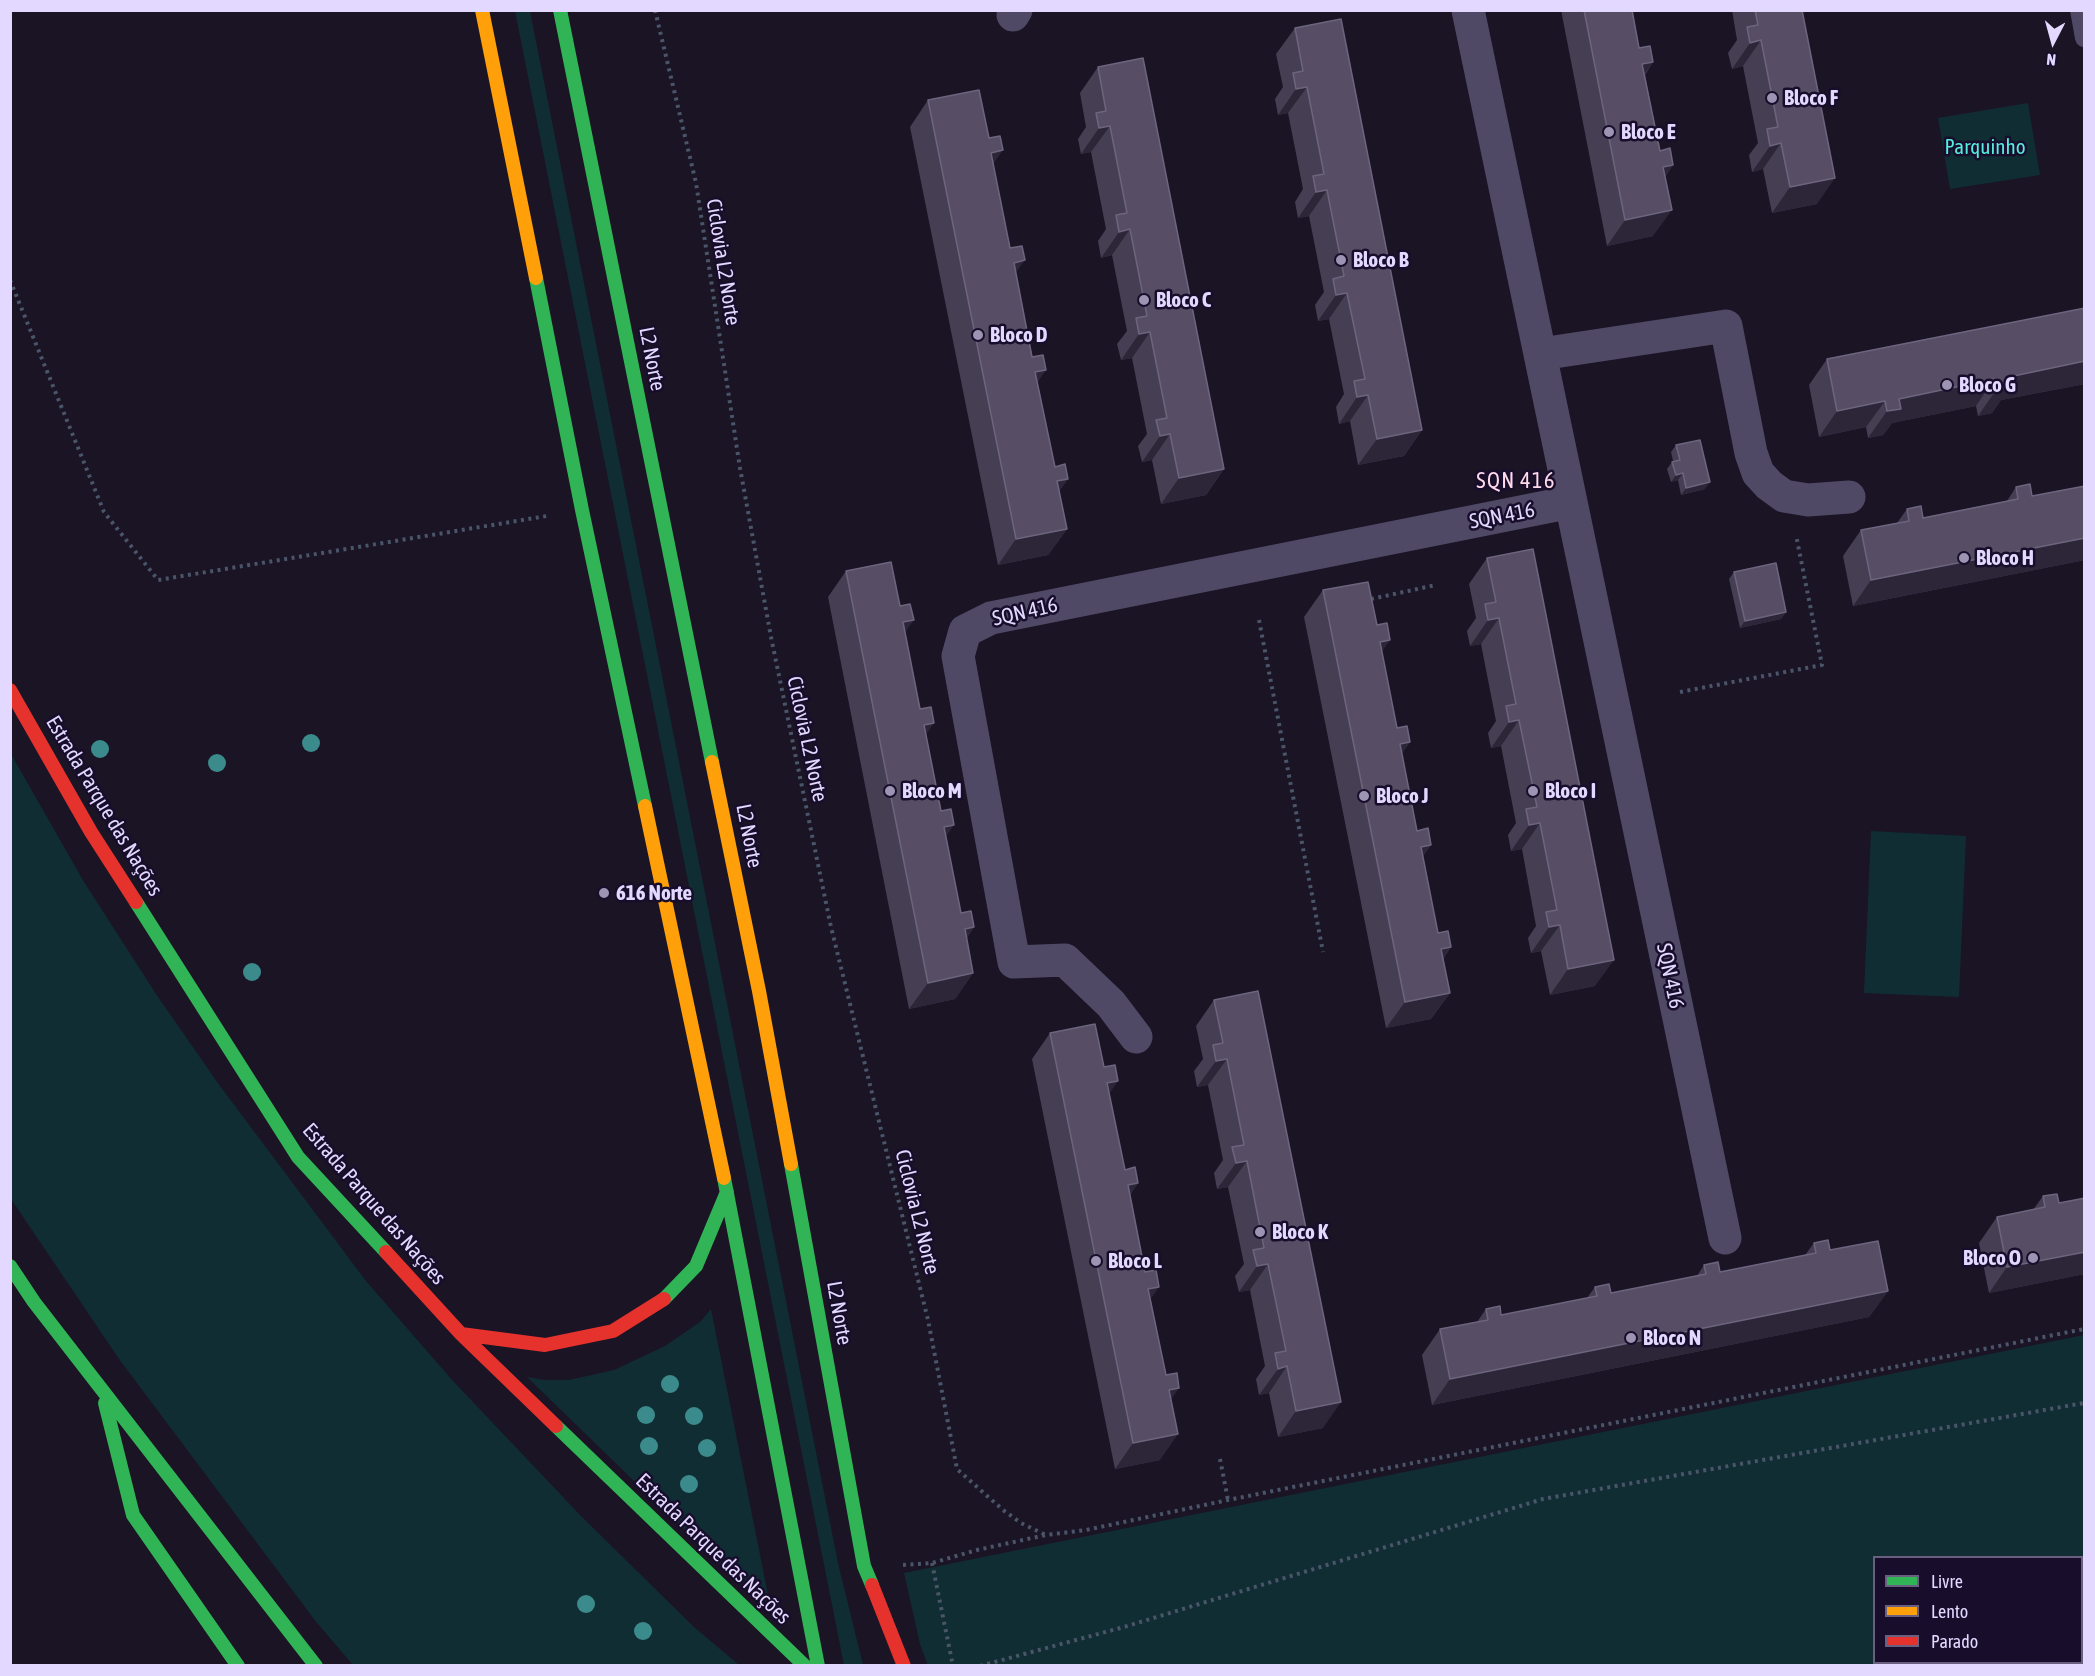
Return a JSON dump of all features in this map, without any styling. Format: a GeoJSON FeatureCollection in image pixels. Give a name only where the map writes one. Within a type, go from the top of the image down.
{"type":"FeatureCollection","features":[{"type":"Feature","properties":{"kind":"main road"},"geometry":{"type":"LineString","coordinates":[[482,10],[582,510],[727,1192],[818,1665]]}},
{"type":"Feature","properties":{"kind":"main road","name":"L2 Norte"},"geometry":{"type":"LineString","coordinates":[[560,10],[759,991],[864,1566],[904,1665]]}},
{"type":"Feature","properties":{"kind":"main road","name":"Estrada Parque das Nações"},"geometry":{"type":"LineString","coordinates":[[10,690],[91,832],[298,1157],[461,1334],[806,1665]]}},
{"type":"Feature","properties":{"kind":"main road"},"geometry":{"type":"LineString","coordinates":[[461,1334],[545,1345],[613,1331],[660,1303],[696,1266],[727,1192]]}},
{"type":"Feature","properties":{"kind":"main road"},"geometry":{"type":"LineString","coordinates":[[10,1266],[34,1302],[316,1665]]}},
{"type":"Feature","properties":{"kind":"main road"},"geometry":{"type":"LineString","coordinates":[[102,1390],[134,1515],[238,1665]]}},
{"type":"Feature","properties":{"kind":"street","name":"SQN 416"},"geometry":{"type":"LineString","coordinates":[[1468,10],[1725,1238]]}},
{"type":"Feature","properties":{"kind":"street"},"geometry":{"type":"LineString","coordinates":[[1541,354],[1726,326],[1751,453],[1758,473],[1769,486],[1784,496],[1808,500],[1849,497]]}},
{"type":"Feature","properties":{"kind":"street","name":"SQN 416"},"geometry":{"type":"LineString","coordinates":[[1136,1037],[1111,1004],[1065,960],[1014,962],[958,656],[965,631],[991,618],[1571,502]]}},
{"type":"Feature","properties":{"kind":"lane"},"geometry":{"type":"LineString","coordinates":[[2079,10],[2085,38]]}},
{"type":"Feature","properties":{"kind":"path","name":"Ciclovia L2 Norte"},"geometry":{"type":"LineString","coordinates":[[655,10],[696,183],[740,468],[771,637],[831,927],[928,1320],[957,1469],[1003,1510],[1021,1523],[1046,1535]]}},
{"type":"Feature","properties":{"kind":"path"},"geometry":{"type":"LineString","coordinates":[[10,280],[104,512],[158,580],[582,510]]}},
{"type":"Feature","properties":{"kind":"path"},"geometry":{"type":"LineString","coordinates":[[1680,692],[1822,665],[1795,529]]}},
{"type":"Feature","properties":{"kind":"path"},"geometry":{"type":"LineString","coordinates":[[1371,599],[1436,585]]}},
{"type":"Feature","properties":{"kind":"path"},"geometry":{"type":"LineString","coordinates":[[1259,620],[1323,952]]}},
{"type":"Feature","properties":{"kind":"path"},"geometry":{"type":"LineString","coordinates":[[903,1565],[932,1563],[1046,1535],[1086,1530],[2085,1329]]}},
{"type":"Feature","properties":{"kind":"path"},"geometry":{"type":"LineString","coordinates":[[980,1665],[1124,1627],[1543,1499],[2085,1403]]}},
{"type":"Feature","properties":{"kind":"path"},"geometry":{"type":"LineString","coordinates":[[1220,1459],[1228,1500]]}},
{"type":"Feature","properties":{"kind":"path"},"geometry":{"type":"LineString","coordinates":[[932,1563],[952,1665]]}},
{"type":"Feature","properties":{"kind":"green space"},"geometry":{"type":"Polygon","coordinates":[[[515,11],[530,11],[838,1563],[863,1665],[844,1665],[515,11]]]}},
{"type":"Feature","properties":{"kind":"green space","name":"Parquinho"},"geometry":{"type":"Polygon","coordinates":[[[2028,103],[2040,175],[1950,189],[1938,118],[2028,103]]]}},
{"type":"Feature","properties":{"kind":"green space"},"geometry":{"type":"Polygon","coordinates":[[[11,754],[84,882],[158,997],[220,1086],[366,1281],[453,1381],[581,1516],[694,1627],[739,1665],[353,1665],[317,1623],[119,1359],[11,1199],[11,754]]]}},
{"type":"Feature","properties":{"kind":"green space"},"geometry":{"type":"Polygon","coordinates":[[[1871,831],[1966,836],[1959,997],[1864,993],[1871,831]]]}},
{"type":"Feature","properties":{"kind":"green space"},"geometry":{"type":"Polygon","coordinates":[[[711,1309],[772,1615],[527,1377],[569,1380],[614,1370],[665,1346],[700,1322],[711,1309]]]}},
{"type":"Feature","properties":{"kind":"green space"},"geometry":{"type":"Polygon","coordinates":[[[2084,1335],[2084,1665],[928,1666],[920,1644],[904,1573],[2084,1335]]]}},
{"type":"Feature","properties":{"kind":"building"},"geometry":{"type":"Polygon","coordinates":[[[1584,10],[1632,10],[1639,48],[1650,46],[1653,62],[1642,64],[1660,151],[1670,148],[1673,165],[1663,167],[1672,210],[1625,220],[1584,10]]]}},
{"type":"Feature","properties":{"kind":"building"},"geometry":{"type":"Polygon","coordinates":[[[1755,10],[1802,10],[1835,178],[1790,187],[1781,143],[1770,146],[1767,129],[1778,127],[1761,40],[1750,43],[1747,27],[1758,25],[1755,10]]]}},
{"type":"Feature","properties":{"kind":"building"},"geometry":{"type":"Polygon","coordinates":[[[1341,19],[1422,430],[1377,439],[1368,395],[1357,397],[1354,381],[1365,379],[1347,293],[1336,295],[1333,279],[1344,276],[1327,190],[1316,192],[1313,176],[1324,174],[1307,87],[1296,89],[1293,73],[1303,71],[1295,28],[1341,19]]]}},
{"type":"Feature","properties":{"kind":"building"},"geometry":{"type":"Polygon","coordinates":[[[1143,58],[1224,469],[1179,478],[1170,434],[1160,436],[1156,420],[1167,418],[1150,332],[1139,334],[1136,318],[1147,316],[1130,229],[1119,232],[1116,215],[1127,213],[1110,126],[1099,128],[1096,113],[1106,111],[1098,67],[1143,58]]]}},
{"type":"Feature","properties":{"kind":"building"},"geometry":{"type":"Polygon","coordinates":[[[979,90],[989,138],[1000,136],[1003,150],[991,153],[1010,248],[1022,246],[1025,260],[1014,263],[1032,357],[1043,355],[1046,370],[1035,372],[1055,467],[1065,464],[1068,479],[1057,481],[1067,529],[1016,539],[928,100],[979,90]]]}},
{"type":"Feature","properties":{"kind":"building"},"geometry":{"type":"Polygon","coordinates":[[[2085,308],[2085,361],[2009,377],[2010,387],[1996,390],[1994,379],[1899,399],[1901,409],[1887,411],[1885,401],[1837,411],[1827,359],[2085,308]]]}},
{"type":"Feature","properties":{"kind":"building"},"geometry":{"type":"Polygon","coordinates":[[[1700,440],[1710,482],[1686,488],[1683,473],[1676,475],[1672,462],[1680,460],[1676,445],[1700,440]]]}},
{"type":"Feature","properties":{"kind":"building"},"geometry":{"type":"Polygon","coordinates":[[[2030,484],[2032,496],[2085,486],[2085,538],[1871,580],[1861,530],[1909,521],[1907,509],[1921,506],[1923,518],[2018,499],[2016,487],[2030,484]]]}},
{"type":"Feature","properties":{"kind":"building"},"geometry":{"type":"Polygon","coordinates":[[[1533,549],[1614,960],[1568,969],[1560,925],[1549,927],[1546,912],[1557,910],[1540,823],[1529,825],[1526,809],[1537,807],[1519,720],[1509,722],[1506,706],[1516,704],[1499,618],[1488,620],[1485,604],[1496,602],[1487,558],[1533,549]]]}},
{"type":"Feature","properties":{"kind":"building"},"geometry":{"type":"Polygon","coordinates":[[[891,562],[900,606],[910,604],[914,620],[903,622],[920,709],[931,707],[934,723],[924,725],[941,811],[951,809],[954,825],[944,827],[961,913],[971,911],[974,927],[965,929],[973,973],[928,983],[846,571],[891,562]]]}},
{"type":"Feature","properties":{"kind":"building"},"geometry":{"type":"Polygon","coordinates":[[[1776,563],[1786,612],[1745,621],[1734,572],[1776,563]]]}},
{"type":"Feature","properties":{"kind":"building"},"geometry":{"type":"Polygon","coordinates":[[[1368,582],[1377,625],[1387,623],[1390,640],[1380,642],[1397,728],[1407,726],[1410,742],[1400,744],[1417,831],[1428,828],[1431,845],[1421,847],[1438,933],[1448,931],[1451,947],[1441,949],[1450,993],[1405,1002],[1323,590],[1368,582]]]}},
{"type":"Feature","properties":{"kind":"building"},"geometry":{"type":"Polygon","coordinates":[[[1258,991],[1341,1402],[1296,1411],[1287,1366],[1278,1369],[1275,1353],[1286,1351],[1268,1264],[1257,1266],[1253,1250],[1264,1248],[1247,1161],[1236,1163],[1232,1147],[1244,1145],[1227,1059],[1216,1061],[1213,1045],[1223,1043],[1214,1000],[1258,991]]]}},
{"type":"Feature","properties":{"kind":"building"},"geometry":{"type":"Polygon","coordinates":[[[1095,1024],[1104,1067],[1115,1065],[1118,1081],[1107,1083],[1125,1170],[1135,1167],[1138,1183],[1128,1185],[1145,1272],[1156,1270],[1159,1287],[1148,1289],[1166,1375],[1177,1373],[1179,1388],[1169,1390],[1178,1434],[1133,1443],[1050,1033],[1095,1024]]]}},
{"type":"Feature","properties":{"kind":"building"},"geometry":{"type":"Polygon","coordinates":[[[2057,1194],[2059,1203],[2085,1198],[2085,1252],[2007,1267],[1997,1217],[2045,1207],[2043,1196],[2057,1194]]]}},
{"type":"Feature","properties":{"kind":"building"},"geometry":{"type":"Polygon","coordinates":[[[1828,1240],[1830,1250],[1878,1241],[1888,1291],[1450,1379],[1440,1329],[1488,1320],[1486,1309],[1500,1306],[1501,1315],[1597,1296],[1595,1287],[1609,1284],[1611,1293],[1706,1274],[1704,1265],[1718,1262],[1720,1272],[1816,1253],[1814,1243],[1828,1240]]]}},
{"type":"Feature","properties":{"kind":"traffic: fast"},"geometry":{"type":"LineString","coordinates":[[560,10],[712,762]]}},
{"type":"Feature","properties":{"kind":"traffic: fast"},"geometry":{"type":"LineString","coordinates":[[536,278],[582,510],[645,806]]}},
{"type":"Feature","properties":{"kind":"traffic: fast"},"geometry":{"type":"LineString","coordinates":[[136,902],[298,1157],[386,1252]]}},
{"type":"Feature","properties":{"kind":"traffic: fast"},"geometry":{"type":"LineString","coordinates":[[791,1164],[864,1566],[872,1585]]}},
{"type":"Feature","properties":{"kind":"traffic: fast"},"geometry":{"type":"LineString","coordinates":[[724,1178],[818,1666]]}},
{"type":"Feature","properties":{"kind":"traffic: fast"},"geometry":{"type":"LineString","coordinates":[[664,1299],[696,1266],[727,1192]]}},
{"type":"Feature","properties":{"kind":"traffic: fast"},"geometry":{"type":"LineString","coordinates":[[10,1266],[34,1302],[316,1666]]}},
{"type":"Feature","properties":{"kind":"traffic: fast"},"geometry":{"type":"LineString","coordinates":[[105,1403],[133,1515],[238,1666]]}},
{"type":"Feature","properties":{"kind":"traffic: fast"},"geometry":{"type":"LineString","coordinates":[[556,1426],[805,1666]]}},
{"type":"Feature","properties":{"kind":"traffic: slow"},"geometry":{"type":"LineString","coordinates":[[482,10],[536,278]]}},
{"type":"Feature","properties":{"kind":"traffic: slow"},"geometry":{"type":"LineString","coordinates":[[712,762],[759,991],[791,1164]]}},
{"type":"Feature","properties":{"kind":"traffic: slow"},"geometry":{"type":"LineString","coordinates":[[645,806],[724,1178]]}},
{"type":"Feature","properties":{"kind":"traffic: jam"},"geometry":{"type":"LineString","coordinates":[[10,690],[91,832],[136,902]]}},
{"type":"Feature","properties":{"kind":"traffic: jam"},"geometry":{"type":"LineString","coordinates":[[386,1252],[461,1334],[556,1426]]}},
{"type":"Feature","properties":{"kind":"traffic: jam"},"geometry":{"type":"LineString","coordinates":[[461,1334],[545,1345],[613,1331],[664,1299]]}},
{"type":"Feature","properties":{"kind":"traffic: jam"},"geometry":{"type":"LineString","coordinates":[[872,1585],[904,1666]]}},
{"type":"Feature","properties":{"kind":"place","name":"Bloco F"},"geometry":{"type":"Point","coordinates":[1772,98]}},
{"type":"Feature","properties":{"kind":"place","name":"Bloco E"},"geometry":{"type":"Point","coordinates":[1609,132]}},
{"type":"Feature","properties":{"kind":"place","name":"Bloco B"},"geometry":{"type":"Point","coordinates":[1341,260]}},
{"type":"Feature","properties":{"kind":"place","name":"Bloco C"},"geometry":{"type":"Point","coordinates":[1144,300]}},
{"type":"Feature","properties":{"kind":"place","name":"Bloco D"},"geometry":{"type":"Point","coordinates":[978,335]}},
{"type":"Feature","properties":{"kind":"place","name":"Bloco G"},"geometry":{"type":"Point","coordinates":[1947,385]}},
{"type":"Feature","properties":{"kind":"place","name":"Bloco H"},"geometry":{"type":"Point","coordinates":[1964,558]}},
{"type":"Feature","properties":{"kind":"place","name":"Bloco M"},"geometry":{"type":"Point","coordinates":[890,791]}},
{"type":"Feature","properties":{"kind":"place","name":"Bloco I"},"geometry":{"type":"Point","coordinates":[1533,791]}},
{"type":"Feature","properties":{"kind":"place","name":"Bloco J"},"geometry":{"type":"Point","coordinates":[1364,796]}},
{"type":"Feature","properties":{"kind":"place","name":"616 Norte"},"geometry":{"type":"Point","coordinates":[604,893]}},
{"type":"Feature","properties":{"kind":"place","name":"Bloco K"},"geometry":{"type":"Point","coordinates":[1260,1232]}},
{"type":"Feature","properties":{"kind":"place","name":"Bloco O"},"geometry":{"type":"Point","coordinates":[2033,1258]}},
{"type":"Feature","properties":{"kind":"place","name":"Bloco L"},"geometry":{"type":"Point","coordinates":[1096,1261]}},
{"type":"Feature","properties":{"kind":"place","name":"Bloco N"},"geometry":{"type":"Point","coordinates":[1631,1338]}},
{"type":"Feature","properties":{"kind":"district","name":"SQN 416"},"geometry":{"type":"Point","coordinates":[1516,481]}}]}
